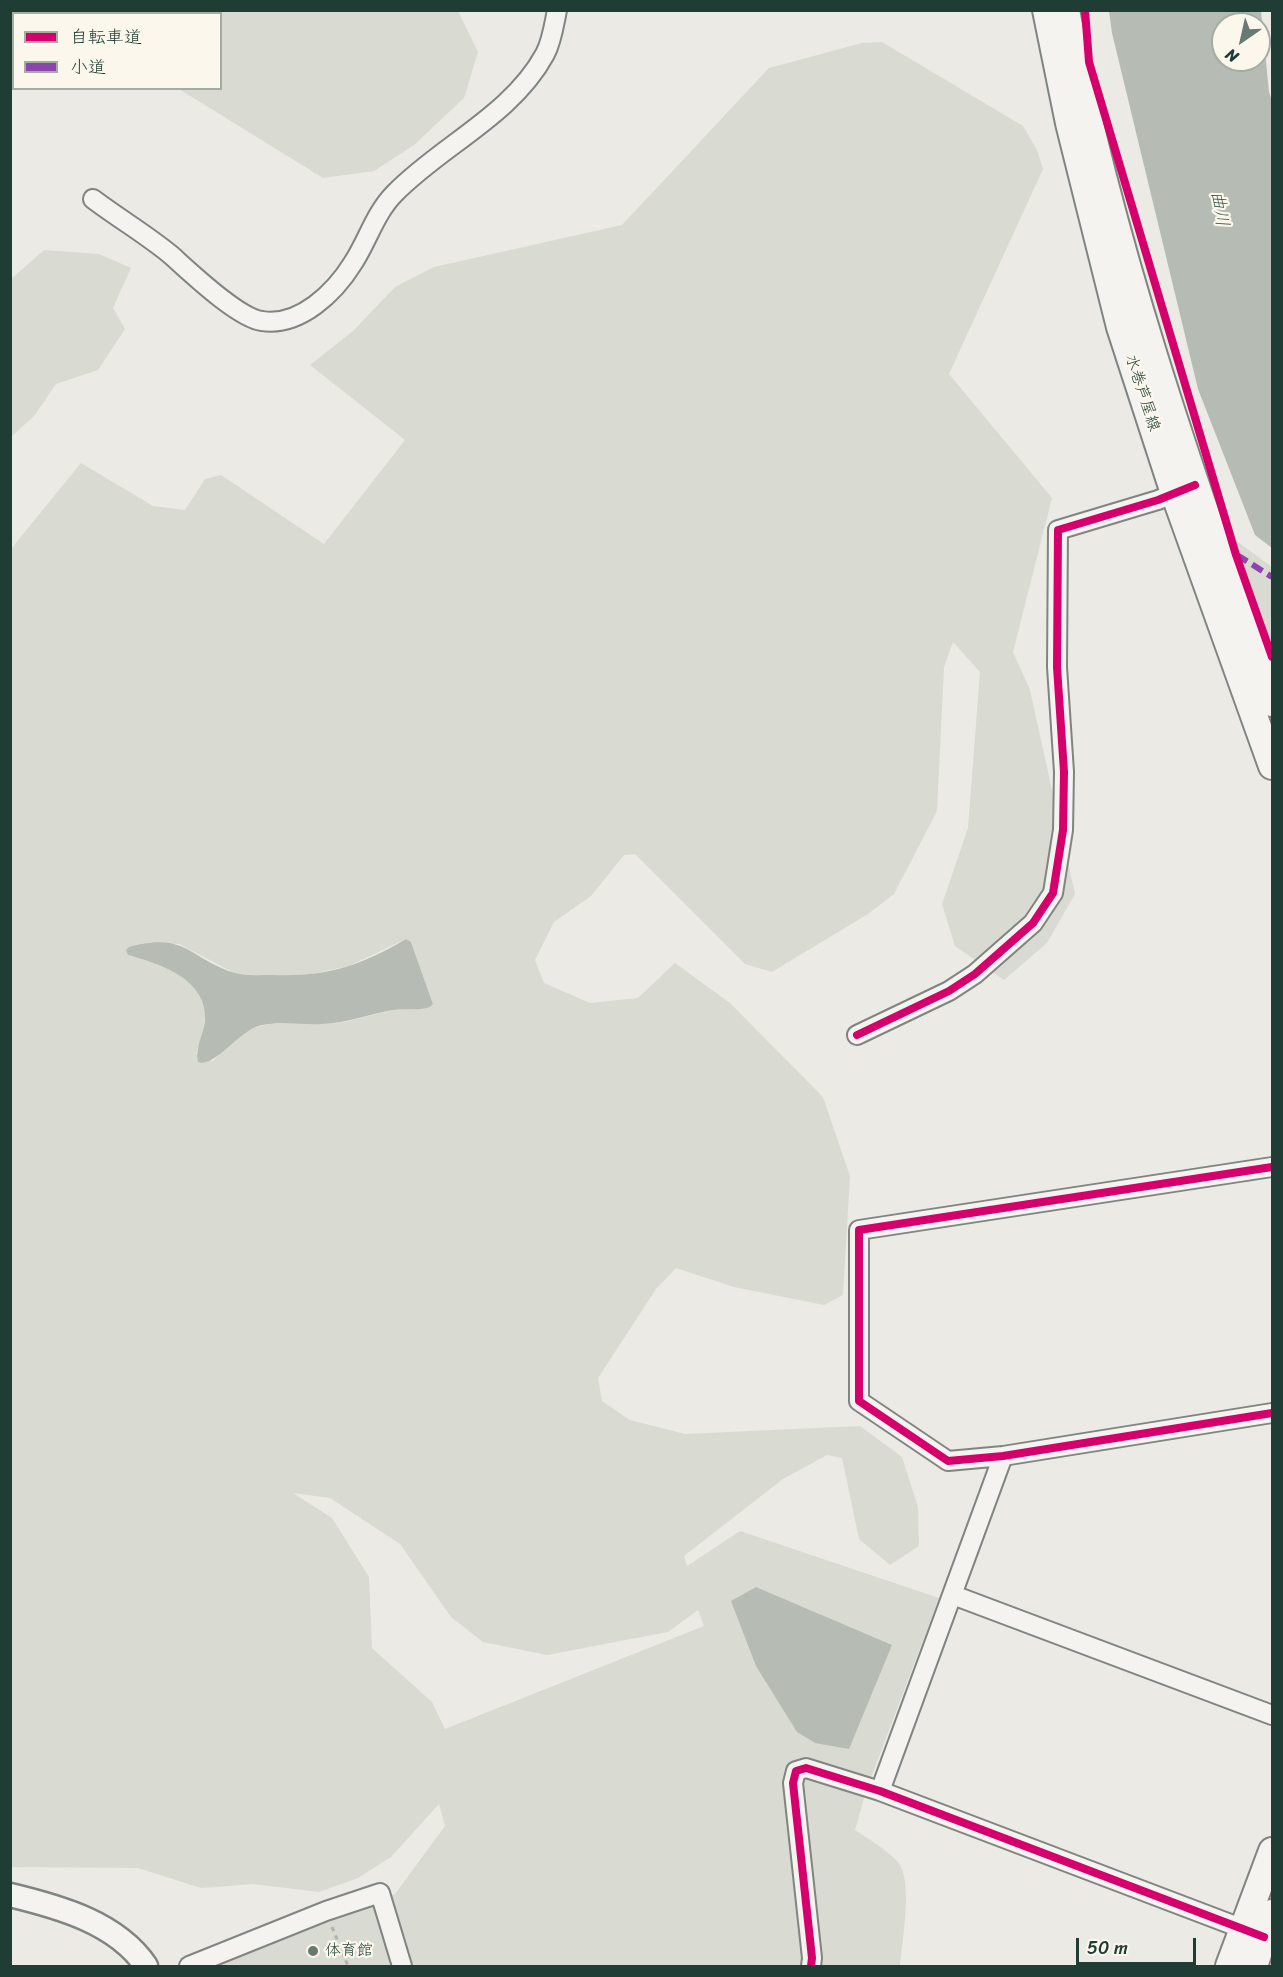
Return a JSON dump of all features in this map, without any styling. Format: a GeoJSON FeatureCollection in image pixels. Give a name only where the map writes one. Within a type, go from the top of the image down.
{"type":"FeatureCollection","features":[{"type":"Feature","properties":{"kind":"main road","name":"水巻芦屋線"},"geometry":{"type":"LineString","coordinates":[[1047,10],[1069,123],[1120,327],[1185,489],[1263,698],[1272,766]]}},
{"type":"Feature","properties":{"kind":"main road","name":"水巻芦屋線"},"geometry":{"type":"LineString","coordinates":[[1066,10],[1076,66],[1185,489]]}},
{"type":"Feature","properties":{"kind":"main road"},"geometry":{"type":"LineString","coordinates":[[1254,1966],[1254,1933],[1272,1851]]}},
{"type":"Feature","properties":{"kind":"main road"},"geometry":{"type":"LineString","coordinates":[[1229,1966],[1272,1913]]}},
{"type":"Feature","properties":{"kind":"street"},"geometry":{"type":"LineString","coordinates":[[93,199],[247,315],[261,321],[285,321],[301,314],[329,294],[354,262],[370,228],[395,194],[518,92],[545,54],[557,10]]}},
{"type":"Feature","properties":{"kind":"street"},"geometry":{"type":"LineString","coordinates":[[857,1035],[949,991],[975,974],[1033,923],[1053,893],[1063,830],[1064,772],[1057,668],[1058,530],[1185,489]]}},
{"type":"Feature","properties":{"kind":"street"},"geometry":{"type":"LineString","coordinates":[[1272,1167],[859,1230],[859,1401],[948,1461],[1003,1456],[1272,1413]]}},
{"type":"Feature","properties":{"kind":"street"},"geometry":{"type":"LineString","coordinates":[[880,1791],[1003,1456]]}},
{"type":"Feature","properties":{"kind":"street"},"geometry":{"type":"LineString","coordinates":[[953,1595],[1272,1714]]}},
{"type":"Feature","properties":{"kind":"street"},"geometry":{"type":"LineString","coordinates":[[811,1966],[793,1783],[796,1771],[806,1768],[880,1791],[1254,1933]]}},
{"type":"Feature","properties":{"kind":"street"},"geometry":{"type":"LineString","coordinates":[[189,1966],[327,1911],[380,1893],[402,1966]]}},
{"type":"Feature","properties":{"kind":"street"},"geometry":{"type":"LineString","coordinates":[[10,1895],[89,1920],[117,1936],[146,1966]]}},
{"type":"Feature","properties":{"kind":"path"},"geometry":{"type":"LineString","coordinates":[[327,1911],[348,1966]]}},
{"type":"Feature","properties":{"kind":"shaded area"},"geometry":{"type":"Polygon","coordinates":[[[458,11],[478,52],[464,98],[414,145],[374,171],[323,178],[181,90],[222,90],[222,12],[74,12],[458,11]]]}},
{"type":"Feature","properties":{"kind":"shaded area"},"geometry":{"type":"Polygon","coordinates":[[[882,42],[1023,126],[1037,150],[1043,169],[949,374],[1052,498],[1013,652],[1030,690],[1075,894],[1047,943],[1004,980],[955,946],[942,904],[968,828],[980,672],[953,642],[944,667],[937,811],[894,894],[868,914],[772,972],[745,964],[635,854],[624,855],[591,896],[554,922],[535,960],[544,983],[590,1003],[638,998],[675,963],[730,1003],[823,1097],[850,1176],[843,1295],[824,1305],[734,1287],[676,1268],[656,1289],[598,1378],[602,1401],[630,1420],[685,1434],[860,1426],[902,1457],[918,1507],[919,1546],[890,1565],[859,1539],[842,1458],[827,1455],[783,1479],[684,1556],[687,1566],[740,1531],[939,1598],[866,1791],[855,1830],[887,1852],[902,1869],[905,1881],[906,1911],[900,1966],[209,1966],[395,1894],[445,1826],[439,1804],[391,1857],[358,1878],[319,1892],[253,1884],[201,1888],[138,1868],[11,1867],[11,549],[81,463],[153,506],[185,510],[205,479],[221,475],[324,544],[405,440],[310,365],[353,331],[395,287],[434,267],[622,225],[769,68],[862,43],[882,42]],[[406,939],[349,966],[299,977],[236,974],[179,944],[141,944],[128,955],[164,967],[187,981],[196,990],[203,1001],[205,1013],[196,1054],[213,1061],[229,1045],[256,1027],[268,1024],[342,1022],[393,1010],[418,1009],[433,1004],[411,942],[406,939]],[[293,1493],[332,1518],[369,1577],[372,1648],[432,1702],[445,1729],[704,1626],[698,1610],[668,1632],[547,1655],[483,1642],[451,1617],[400,1544],[330,1498],[293,1493]]]}},
{"type":"Feature","properties":{"kind":"shaded area"},"geometry":{"type":"Polygon","coordinates":[[[44,250],[99,254],[131,268],[113,308],[125,329],[98,370],[56,384],[35,415],[11,437],[11,279],[44,250]]]}},
{"type":"Feature","properties":{"kind":"shaded area"},"geometry":{"type":"Polygon","coordinates":[[[1235,540],[1272,567],[1272,645],[1235,540]]]}},
{"type":"Feature","properties":{"kind":"water","name":"曲川"},"geometry":{"type":"Polygon","coordinates":[[[1109,11],[1261,11],[1211,12],[1211,72],[1267,72],[1272,101],[1272,548],[1255,535],[1198,389],[1112,33],[1109,11]]]}},
{"type":"Feature","properties":{"kind":"water"},"geometry":{"type":"Polygon","coordinates":[[[406,939],[411,942],[433,1004],[430,1007],[393,1010],[331,1023],[262,1025],[245,1033],[220,1054],[205,1062],[198,1062],[197,1057],[205,1021],[204,1006],[199,994],[180,976],[154,963],[128,955],[126,950],[129,947],[148,943],[164,942],[186,949],[235,973],[291,975],[325,972],[357,963],[406,939]]]}},
{"type":"Feature","properties":{"kind":"water"},"geometry":{"type":"Polygon","coordinates":[[[756,1587],[892,1645],[849,1749],[815,1743],[797,1732],[756,1666],[731,1601],[756,1587]]]}},
{"type":"Feature","properties":{"kind":"marked path"},"geometry":{"type":"LineString","coordinates":[[1237,555],[1272,577]]}},
{"type":"Feature","properties":{"kind":"cycle path"},"geometry":{"type":"LineString","coordinates":[[1085,10],[1089,62],[1236,555],[1272,657]]}},
{"type":"Feature","properties":{"kind":"cycle path"},"geometry":{"type":"LineString","coordinates":[[857,1035],[949,991],[975,974],[1033,923],[1053,893],[1063,830],[1064,772],[1057,667],[1058,530],[1158,500],[1195,485]]}},
{"type":"Feature","properties":{"kind":"cycle path"},"geometry":{"type":"LineString","coordinates":[[1272,1167],[859,1230],[859,1401],[948,1461],[1003,1456],[1272,1413]]}},
{"type":"Feature","properties":{"kind":"cycle path"},"geometry":{"type":"LineString","coordinates":[[811,1966],[793,1783],[796,1771],[806,1768],[880,1791],[1264,1937]]}},
{"type":"Feature","properties":{"kind":"place","name":"体育館"},"geometry":{"type":"Point","coordinates":[313,1951]}}]}
